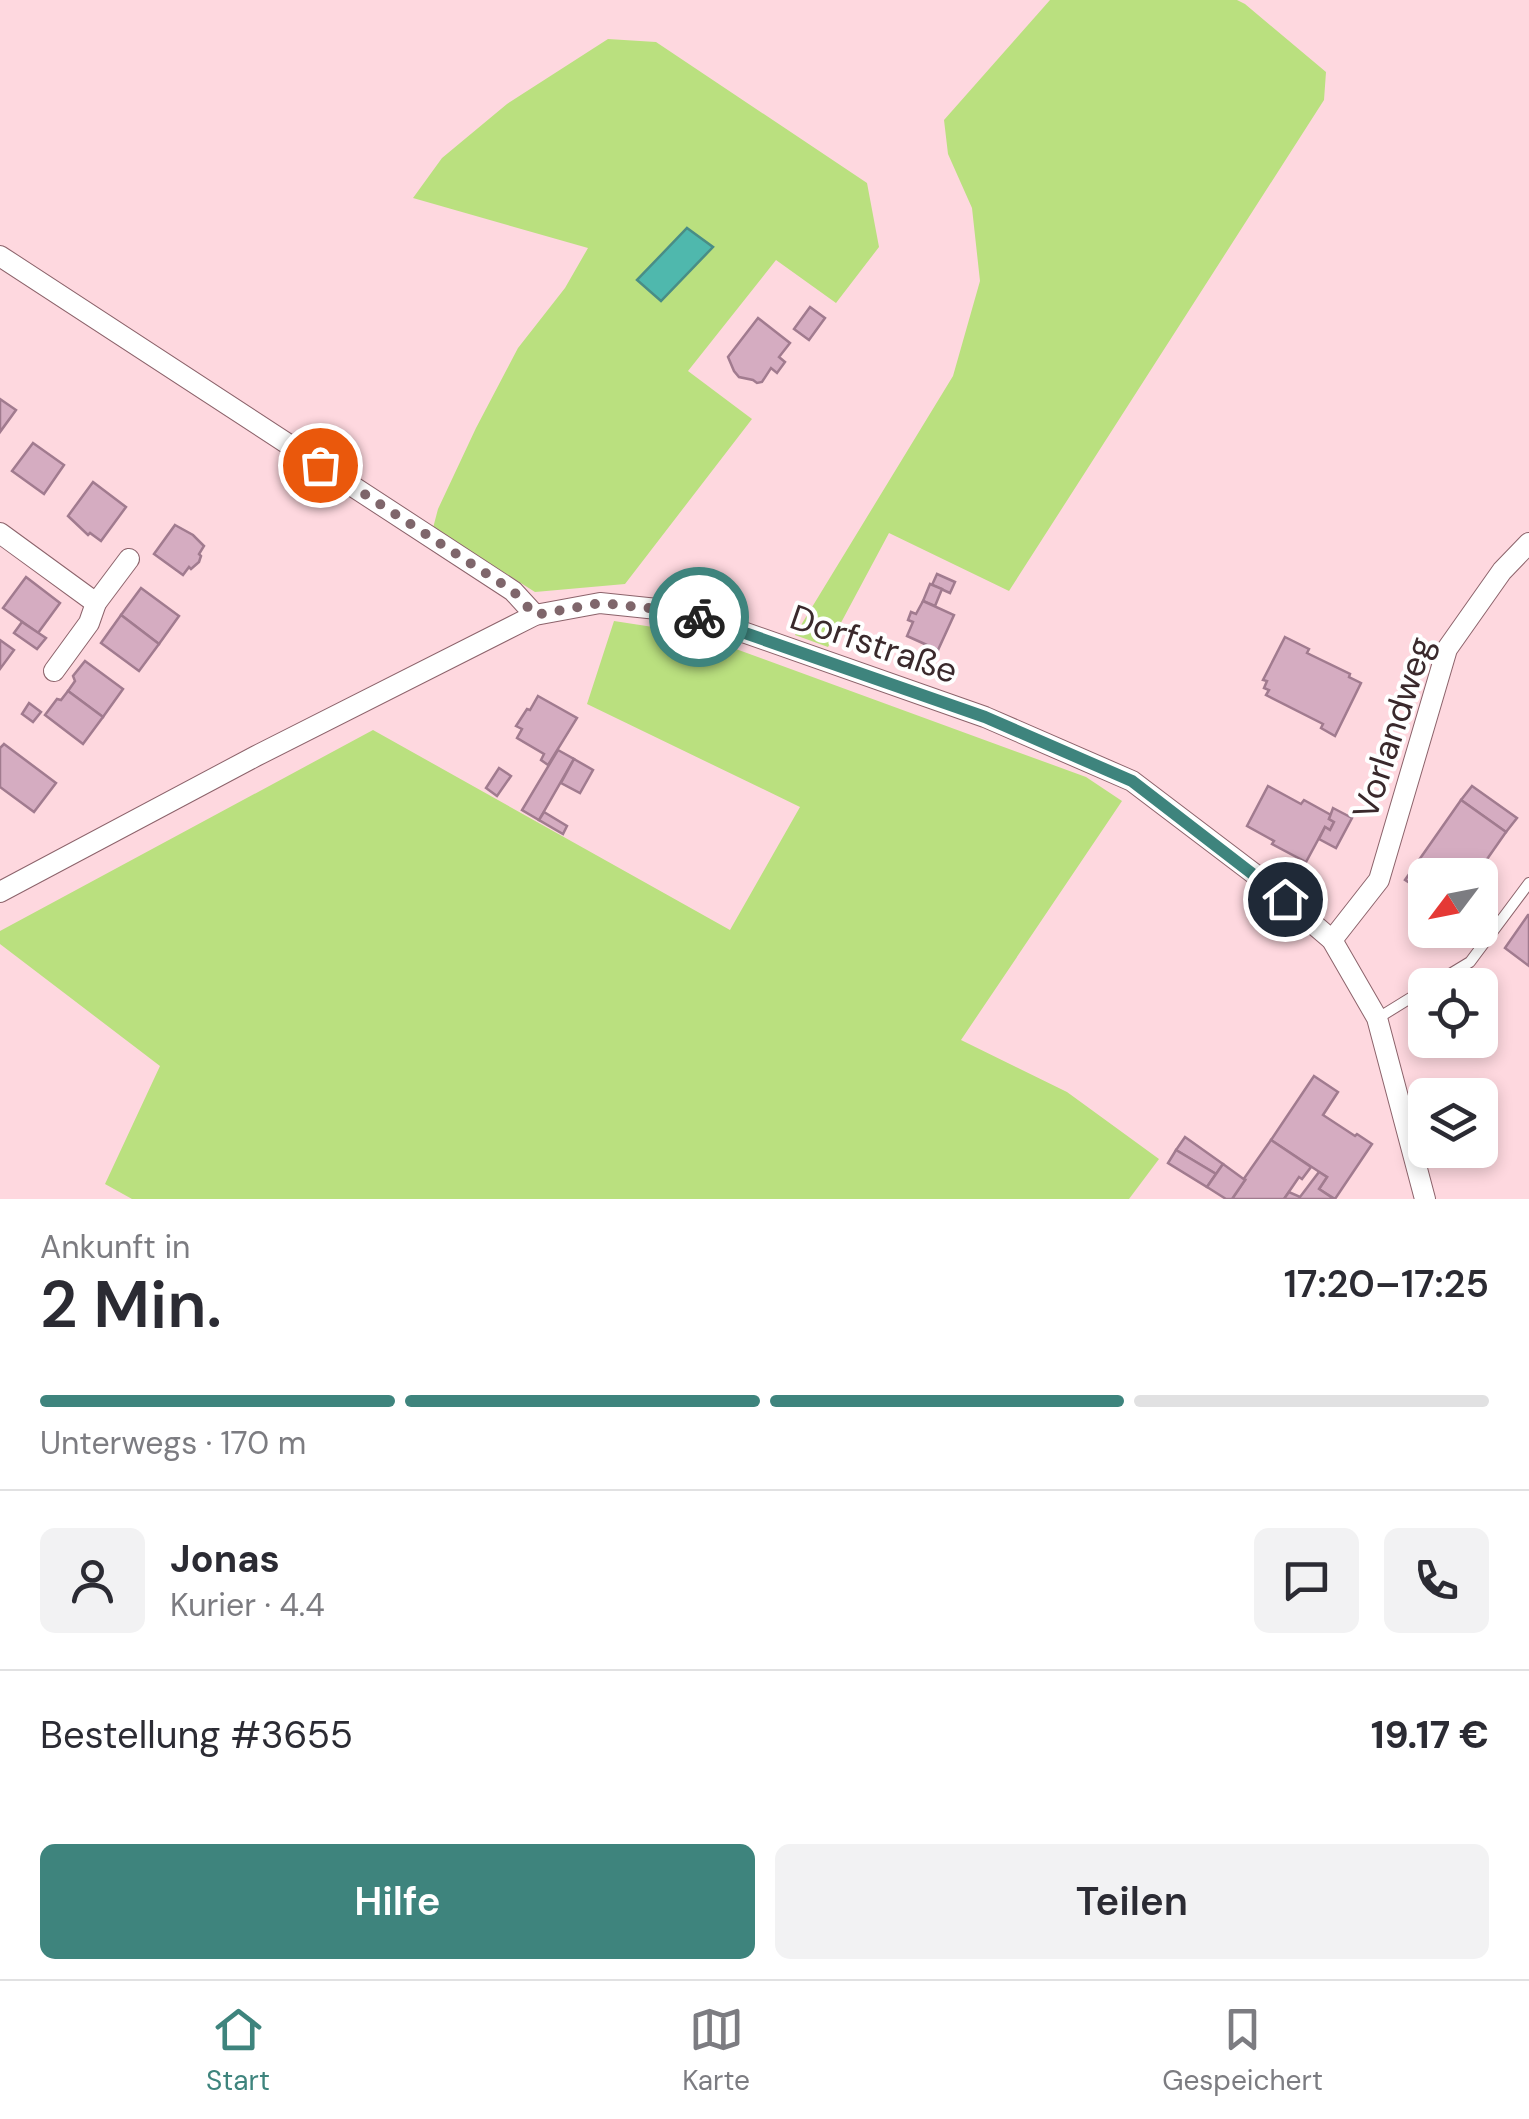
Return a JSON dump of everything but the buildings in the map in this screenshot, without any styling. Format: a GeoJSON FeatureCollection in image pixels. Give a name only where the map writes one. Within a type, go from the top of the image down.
{"type":"FeatureCollection","features":[{"type":"Feature","properties":{"kind":"street"},"geometry":{"type":"LineString","coordinates":[[0,256],[513,591],[535,615]]}},
{"type":"Feature","properties":{"kind":"street"},"geometry":{"type":"LineString","coordinates":[[0,533],[96,603]]}},
{"type":"Feature","properties":{"kind":"street","name":"Vorlandweg"},"geometry":{"type":"LineString","coordinates":[[1332,940],[1378,880],[1447,650],[1502,572],[1529,543]]}},
{"type":"Feature","properties":{"kind":"street"},"geometry":{"type":"LineString","coordinates":[[54,671],[129,559]]}},
{"type":"Feature","properties":{"kind":"street","name":"Dorfstraße"},"geometry":{"type":"LineString","coordinates":[[0,892],[256,756],[535,615],[600,603],[686,612],[985,717],[1132,781],[1261,878],[1332,940],[1377,1018],[1425,1199]]}},
{"type":"Feature","properties":{"kind":"lane"},"geometry":{"type":"LineString","coordinates":[[1460,968],[1470,962],[1529,883]]}},
{"type":"Feature","properties":{"kind":"lane"},"geometry":{"type":"LineString","coordinates":[[1377,1018],[1408,999]]}},
{"type":"Feature","properties":{"kind":"green space"},"geometry":{"type":"Polygon","coordinates":[[[1050,0],[1237,0],[1326,72],[1324,100],[1009,591],[889,533],[828,647],[795,635],[953,376],[980,281],[972,208],[948,154],[944,120],[1050,0]]]}},
{"type":"Feature","properties":{"kind":"green space"},"geometry":{"type":"Polygon","coordinates":[[[608,39],[656,42],[867,183],[879,247],[836,303],[776,260],[688,371],[752,419],[625,584],[535,592],[433,528],[476,428],[518,348],[565,288],[588,248],[413,198],[442,158],[507,104],[608,39]]]}},
{"type":"Feature","properties":{"kind":"green space"},"geometry":{"type":"Polygon","coordinates":[[[614,621],[692,633],[1086,777],[1122,801],[961,1040],[1067,1092],[1159,1159],[1129,1199],[132,1199],[105,1184],[160,1066],[0,944],[0,931],[373,730],[730,930],[800,807],[587,704],[614,621]]]}},
{"type":"Feature","properties":{"kind":"water"},"geometry":{"type":"Polygon","coordinates":[[[687,228],[713,247],[661,301],[637,280],[687,228]]]}},
{"type":"Feature","properties":{"kind":"way so far"},"geometry":{"type":"LineString","coordinates":[[320,465],[513,591],[535,615],[600,603],[686,612],[699,617]]}},
{"type":"Feature","properties":{"kind":"route"},"geometry":{"type":"LineString","coordinates":[[699,617],[985,717],[1132,781],[1285,899]]}}]}
